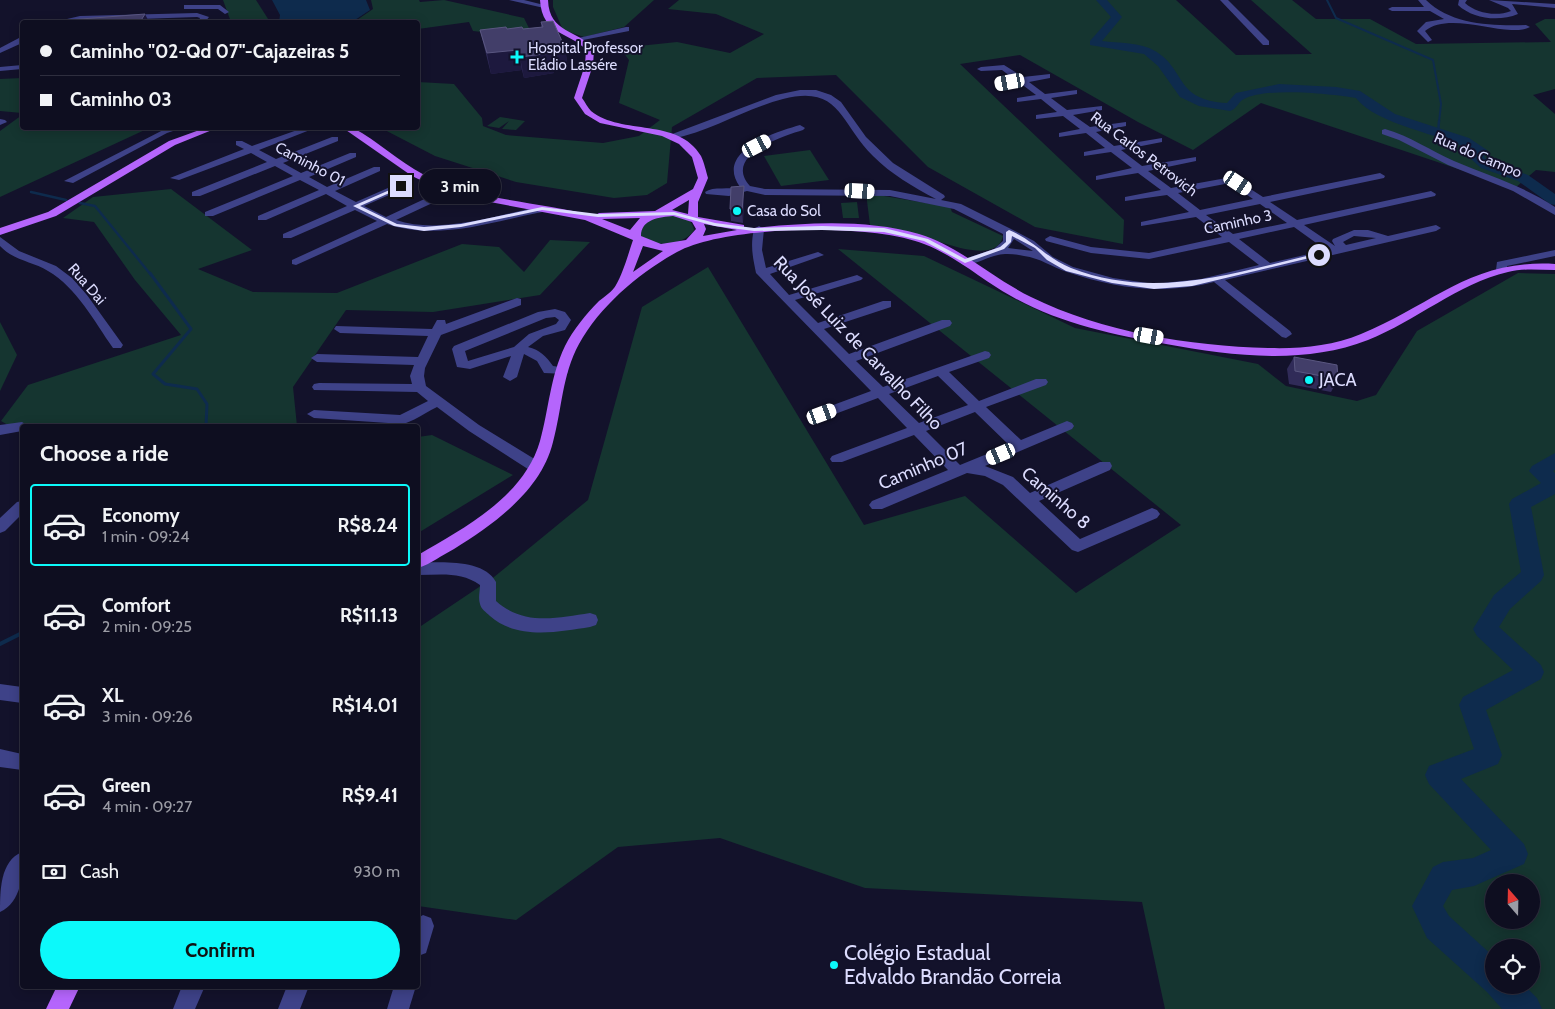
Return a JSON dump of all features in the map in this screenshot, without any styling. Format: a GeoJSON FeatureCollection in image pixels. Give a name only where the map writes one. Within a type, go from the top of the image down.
{"type":"FeatureCollection","features":[{"type":"Feature","properties":{"kind":"main road"},"geometry":{"type":"LineString","coordinates":[[420,561],[457,539],[512,498],[536,467],[548,440],[562,371],[578,335],[619,288],[657,258],[700,234],[701,229],[694,219],[693,205],[697,190],[702,181],[701,169],[694,154],[679,136],[606,121],[583,107],[578,98],[590,58],[590,50],[585,40],[559,30],[544,3]]}},
{"type":"Feature","properties":{"kind":"main road"},"geometry":{"type":"LineString","coordinates":[[0,232],[52,214],[172,143],[207,130]]}},
{"type":"Feature","properties":{"kind":"main road"},"geometry":{"type":"LineString","coordinates":[[350,130],[427,181],[474,195],[578,215],[609,223],[656,247],[684,244],[756,229]]}},
{"type":"Feature","properties":{"kind":"main road"},"geometry":{"type":"LineString","coordinates":[[619,288],[631,264],[637,238],[635,230],[638,224],[697,190]]}},
{"type":"Feature","properties":{"kind":"main road"},"geometry":{"type":"LineString","coordinates":[[578,215],[623,216],[674,213],[694,219],[756,229],[884,230],[926,240],[1022,297],[1050,311],[1124,332],[1214,347],[1275,352],[1312,351],[1362,338],[1402,320],[1473,281],[1502,270],[1528,266],[1555,267]]}},
{"type":"Feature","properties":{"kind":"main road"},"geometry":{"type":"LineString","coordinates":[[57,1009],[68,989]]}},
{"type":"Feature","properties":{"kind":"street"},"geometry":{"type":"LineString","coordinates":[[513,0],[544,3]]}},
{"type":"Feature","properties":{"kind":"street"},"geometry":{"type":"LineString","coordinates":[[1224,0],[1266,43]]}},
{"type":"Feature","properties":{"kind":"street"},"geometry":{"type":"LineString","coordinates":[[1494,0],[1555,7]]}},
{"type":"Feature","properties":{"kind":"street"},"geometry":{"type":"LineString","coordinates":[[1494,0],[1511,6],[1516,12]]}},
{"type":"Feature","properties":{"kind":"street"},"geometry":{"type":"LineString","coordinates":[[1454,6],[1463,3],[1474,11],[1494,15],[1555,7]]}},
{"type":"Feature","properties":{"kind":"street"},"geometry":{"type":"LineString","coordinates":[[1426,5],[1454,19],[1494,28],[1526,27]]}},
{"type":"Feature","properties":{"kind":"street"},"geometry":{"type":"LineString","coordinates":[[1392,10],[1426,5],[1444,6]]}},
{"type":"Feature","properties":{"kind":"street"},"geometry":{"type":"LineString","coordinates":[[138,16],[149,9],[158,7],[214,6],[224,8],[225,12]]}},
{"type":"Feature","properties":{"kind":"street"},"geometry":{"type":"LineString","coordinates":[[154,20],[165,15]]}},
{"type":"Feature","properties":{"kind":"street"},"geometry":{"type":"LineString","coordinates":[[69,20],[165,15],[197,15],[205,17],[203,20]]}},
{"type":"Feature","properties":{"kind":"street"},"geometry":{"type":"LineString","coordinates":[[1428,40],[1421,31],[1424,27],[1454,19]]}},
{"type":"Feature","properties":{"kind":"street"},"geometry":{"type":"LineString","coordinates":[[585,40],[626,29]]}},
{"type":"Feature","properties":{"kind":"street"},"geometry":{"type":"LineString","coordinates":[[0,51],[20,41]]}},
{"type":"Feature","properties":{"kind":"street"},"geometry":{"type":"LineString","coordinates":[[0,69],[20,67]]}},
{"type":"Feature","properties":{"kind":"street","name":"Rua Carlos Petrovich"},"geometry":{"type":"LineString","coordinates":[[981,69],[1000,67],[1021,81],[1269,267]]}},
{"type":"Feature","properties":{"kind":"street"},"geometry":{"type":"LineString","coordinates":[[999,84],[1047,76]]}},
{"type":"Feature","properties":{"kind":"street"},"geometry":{"type":"LineString","coordinates":[[1020,100],[1074,92]]}},
{"type":"Feature","properties":{"kind":"street"},"geometry":{"type":"LineString","coordinates":[[679,136],[779,97],[804,93],[821,95],[838,103],[863,139],[882,159],[919,185],[1037,247],[1050,259]]}},
{"type":"Feature","properties":{"kind":"street"},"geometry":{"type":"LineString","coordinates":[[1039,117],[1099,108]]}},
{"type":"Feature","properties":{"kind":"street"},"geometry":{"type":"LineString","coordinates":[[1062,135],[1123,124]]}},
{"type":"Feature","properties":{"kind":"street"},"geometry":{"type":"LineString","coordinates":[[747,188],[741,181],[739,174],[743,157],[757,146],[800,128]]}},
{"type":"Feature","properties":{"kind":"street"},"geometry":{"type":"LineString","coordinates":[[69,181],[168,130]]}},
{"type":"Feature","properties":{"kind":"street"},"geometry":{"type":"LineString","coordinates":[[175,178],[305,130]]}},
{"type":"Feature","properties":{"kind":"street","name":"Rua do Campo"},"geometry":{"type":"LineString","coordinates":[[1385,132],[1400,136],[1452,163],[1523,190],[1555,212]]}},
{"type":"Feature","properties":{"kind":"street"},"geometry":{"type":"LineString","coordinates":[[196,194],[335,139]]}},
{"type":"Feature","properties":{"kind":"street"},"geometry":{"type":"LineString","coordinates":[[1087,154],[1159,140]]}},
{"type":"Feature","properties":{"kind":"street","name":"Caminho 01"},"geometry":{"type":"LineString","coordinates":[[239,143],[356,206],[386,221],[406,228],[442,229],[542,209]]}},
{"type":"Feature","properties":{"kind":"street"},"geometry":{"type":"LineString","coordinates":[[209,214],[353,156]]}},
{"type":"Feature","properties":{"kind":"street"},"geometry":{"type":"LineString","coordinates":[[1100,178],[1193,159]]}},
{"type":"Feature","properties":{"kind":"street"},"geometry":{"type":"LineString","coordinates":[[262,218],[377,169]]}},
{"type":"Feature","properties":{"kind":"street"},"geometry":{"type":"LineString","coordinates":[[1145,224],[1380,176]]}},
{"type":"Feature","properties":{"kind":"street"},"geometry":{"type":"LineString","coordinates":[[1129,199],[1226,179],[1238,183],[1297,224],[1339,250]]}},
{"type":"Feature","properties":{"kind":"street"},"geometry":{"type":"LineString","coordinates":[[286,236],[401,186]]}},
{"type":"Feature","properties":{"kind":"street"},"geometry":{"type":"LineString","coordinates":[[710,192],[729,193],[747,188],[765,192],[890,193],[957,206]]}},
{"type":"Feature","properties":{"kind":"street","name":"Caminho 3"},"geometry":{"type":"LineString","coordinates":[[1050,239],[1091,250],[1138,256],[1156,255],[1431,194]]}},
{"type":"Feature","properties":{"kind":"street"},"geometry":{"type":"LineString","coordinates":[[296,262],[437,197]]}},
{"type":"Feature","properties":{"kind":"street"},"geometry":{"type":"LineString","coordinates":[[965,262],[998,251],[1024,252],[1050,259],[1081,274],[1143,286],[1178,286],[1217,279],[1436,228]]}},
{"type":"Feature","properties":{"kind":"street","name":"Rua José Luiz de Carvalho Filho"},"geometry":{"type":"LineString","coordinates":[[756,229],[755,254],[762,273],[916,429],[962,470]]}},
{"type":"Feature","properties":{"kind":"street"},"geometry":{"type":"LineString","coordinates":[[998,251],[1008,242],[1009,232]]}},
{"type":"Feature","properties":{"kind":"street","name":"Rua Dai"},"geometry":{"type":"LineString","coordinates":[[0,240],[18,257],[60,273],[78,292],[117,345]]}},
{"type":"Feature","properties":{"kind":"street"},"geometry":{"type":"LineString","coordinates":[[1502,270],[1501,264],[1513,260],[1555,253]]}},
{"type":"Feature","properties":{"kind":"street"},"geometry":{"type":"LineString","coordinates":[[762,273],[818,255]]}},
{"type":"Feature","properties":{"kind":"street"},"geometry":{"type":"LineString","coordinates":[[787,299],[857,278]]}},
{"type":"Feature","properties":{"kind":"street"},"geometry":{"type":"LineString","coordinates":[[1217,279],[1286,334]]}},
{"type":"Feature","properties":{"kind":"street"},"geometry":{"type":"LineString","coordinates":[[340,329],[438,328],[517,302]]}},
{"type":"Feature","properties":{"kind":"street"},"geometry":{"type":"LineString","coordinates":[[816,328],[887,304]]}},
{"type":"Feature","properties":{"kind":"street"},"geometry":{"type":"LineString","coordinates":[[510,376],[520,348],[535,336],[561,327],[565,320],[564,317],[556,312],[542,315],[458,349],[462,364],[470,365],[520,348],[534,352],[543,358],[549,370],[562,371]]}},
{"type":"Feature","properties":{"kind":"street"},"geometry":{"type":"LineString","coordinates":[[849,360],[946,323]]}},
{"type":"Feature","properties":{"kind":"street"},"geometry":{"type":"LineString","coordinates":[[438,328],[417,376],[420,388],[437,402],[536,467]]}},
{"type":"Feature","properties":{"kind":"street"},"geometry":{"type":"LineString","coordinates":[[822,414],[986,354]]}},
{"type":"Feature","properties":{"kind":"street"},"geometry":{"type":"LineString","coordinates":[[317,358],[422,361]]}},
{"type":"Feature","properties":{"kind":"street"},"geometry":{"type":"LineString","coordinates":[[940,371],[1018,446]]}},
{"type":"Feature","properties":{"kind":"street"},"geometry":{"type":"LineString","coordinates":[[837,460],[1041,382]]}},
{"type":"Feature","properties":{"kind":"street"},"geometry":{"type":"LineString","coordinates":[[319,387],[420,388]]}},
{"type":"Feature","properties":{"kind":"street"},"geometry":{"type":"LineString","coordinates":[[389,424],[404,420],[437,402]]}},
{"type":"Feature","properties":{"kind":"street"},"geometry":{"type":"LineString","coordinates":[[314,414],[404,420]]}},
{"type":"Feature","properties":{"kind":"street","name":"Caminho 07"},"geometry":{"type":"LineString","coordinates":[[877,505],[1067,426]]}},
{"type":"Feature","properties":{"kind":"street"},"geometry":{"type":"LineString","coordinates":[[0,430],[20,427]]}},
{"type":"Feature","properties":{"kind":"street"},"geometry":{"type":"LineString","coordinates":[[1029,499],[1104,466]]}},
{"type":"Feature","properties":{"kind":"street","name":"Caminho 8"},"geometry":{"type":"LineString","coordinates":[[962,470],[998,475],[1029,499],[1076,545],[1081,546],[1152,514]]}},
{"type":"Feature","properties":{"kind":"street"},"geometry":{"type":"LineString","coordinates":[[0,527],[20,508]]}},
{"type":"Feature","properties":{"kind":"street"},"geometry":{"type":"LineString","coordinates":[[420,569],[448,568],[471,571],[482,576],[488,582],[488,604],[499,616],[511,622],[540,626],[590,620]]}},
{"type":"Feature","properties":{"kind":"street"},"geometry":{"type":"LineString","coordinates":[[0,692],[20,695]]}},
{"type":"Feature","properties":{"kind":"street"},"geometry":{"type":"LineString","coordinates":[[0,758],[20,762]]}},
{"type":"Feature","properties":{"kind":"street"},"geometry":{"type":"LineString","coordinates":[[0,901],[20,866]]}},
{"type":"Feature","properties":{"kind":"street"},"geometry":{"type":"LineString","coordinates":[[184,1009],[193,989]]}},
{"type":"Feature","properties":{"kind":"street"},"geometry":{"type":"LineString","coordinates":[[289,1009],[297,989]]}},
{"type":"Feature","properties":{"kind":"street"},"geometry":{"type":"LineString","coordinates":[[398,1009],[404,989]]}},
{"type":"Feature","properties":{"kind":"green space"},"geometry":{"type":"Polygon","coordinates":[[[223,0],[256,0],[269,20],[230,20],[223,0]]]}},
{"type":"Feature","properties":{"kind":"green space"},"geometry":{"type":"Polygon","coordinates":[[[371,0],[419,0],[420,2],[444,0],[524,18],[529,28],[509,35],[473,31],[469,22],[420,29],[420,20],[357,20],[373,9],[371,0]]]}},
{"type":"Feature","properties":{"kind":"green space"},"geometry":{"type":"Polygon","coordinates":[[[553,0],[654,0],[624,27],[584,37],[563,30],[553,7],[553,0]]]}},
{"type":"Feature","properties":{"kind":"green space"},"geometry":{"type":"Polygon","coordinates":[[[679,0],[1176,0],[1236,55],[1312,54],[1251,0],[1292,0],[1316,19],[1370,19],[1416,44],[1551,42],[1535,24],[1545,19],[1555,19],[1555,89],[1533,95],[1555,114],[1555,172],[1536,170],[1515,188],[1261,103],[1193,150],[1138,122],[1020,55],[960,64],[1124,220],[1123,244],[1035,227],[928,167],[836,75],[757,78],[672,127],[667,183],[647,195],[614,198],[516,182],[435,156],[385,130],[420,130],[420,82],[454,84],[482,118],[483,126],[506,135],[603,143],[639,136],[660,120],[619,103],[629,60],[620,48],[677,42],[730,53],[764,34],[716,14],[668,9],[679,0]]]}},
{"type":"Feature","properties":{"kind":"green space"},"geometry":{"type":"Polygon","coordinates":[[[20,78],[20,113],[0,111],[0,79],[20,78]]]}},
{"type":"Feature","properties":{"kind":"green space"},"geometry":{"type":"Polygon","coordinates":[[[20,116],[20,130],[145,130],[0,197],[0,131],[20,116]]]}},
{"type":"Feature","properties":{"kind":"green space"},"geometry":{"type":"Polygon","coordinates":[[[500,117],[525,121],[516,130],[502,129],[509,121],[499,128],[487,126],[500,117]]]}},
{"type":"Feature","properties":{"kind":"green space"},"geometry":{"type":"Polygon","coordinates":[[[810,150],[829,180],[781,186],[764,156],[810,150]]]}},
{"type":"Feature","properties":{"kind":"green space"},"geometry":{"type":"Polygon","coordinates":[[[171,189],[252,250],[198,269],[253,292],[337,293],[462,244],[499,247],[524,272],[550,240],[590,242],[540,295],[433,312],[346,310],[293,387],[297,424],[20,424],[20,432],[1,421],[28,385],[181,335],[135,280],[94,222],[63,218],[93,197],[171,189]]]}},
{"type":"Feature","properties":{"kind":"green space"},"geometry":{"type":"Polygon","coordinates":[[[866,193],[950,207],[952,212],[1003,236],[998,245],[990,250],[978,251],[952,246],[901,230],[870,225],[866,193]]]}},
{"type":"Feature","properties":{"kind":"green space"},"geometry":{"type":"Polygon","coordinates":[[[857,202],[859,218],[843,218],[841,203],[857,202]]]}},
{"type":"Feature","properties":{"kind":"green space"},"geometry":{"type":"Polygon","coordinates":[[[668,215],[688,220],[691,222],[694,230],[683,239],[667,244],[651,242],[639,234],[648,219],[668,215]]]}},
{"type":"Feature","properties":{"kind":"green space"},"geometry":{"type":"Polygon","coordinates":[[[838,249],[924,256],[1075,328],[1258,364],[1286,386],[1357,401],[1376,395],[1417,331],[1518,273],[1555,274],[1555,1009],[1165,1009],[1142,902],[865,888],[720,838],[618,847],[516,920],[420,906],[420,627],[494,577],[588,500],[642,307],[708,267],[864,525],[965,496],[1076,593],[1181,525],[838,249]]]}},
{"type":"Feature","properties":{"kind":"green space"},"geometry":{"type":"Polygon","coordinates":[[[0,322],[17,355],[0,391],[0,322]]]}},
{"type":"Feature","properties":{"kind":"green space"},"geometry":{"type":"Polygon","coordinates":[[[432,435],[513,475],[420,532],[420,437],[432,435]]]}},
{"type":"Feature","properties":{"kind":"water"},"geometry":{"type":"Polygon","coordinates":[[[272,0],[366,0],[370,10],[355,20],[279,20],[280,15],[272,0]]]}},
{"type":"Feature","properties":{"kind":"building"},"geometry":{"type":"Polygon","coordinates":[[[145,14],[141,20],[68,20],[145,14]]]}},
{"type":"Feature","properties":{"kind":"building"},"geometry":{"type":"Polygon","coordinates":[[[553,21],[565,48],[550,49],[551,53],[520,57],[518,50],[487,53],[480,30],[506,27],[507,29],[522,27],[523,29],[543,27],[541,22],[553,21]]]}},
{"type":"Feature","properties":{"kind":"building"},"geometry":{"type":"Polygon","coordinates":[[[744,186],[742,211],[730,209],[731,187],[744,186]]]}},
{"type":"Feature","properties":{"kind":"building"},"geometry":{"type":"Polygon","coordinates":[[[1294,357],[1337,365],[1338,379],[1295,371],[1294,357]]]}},
{"type":"Feature","properties":{"kind":"waterway"},"geometry":{"type":"LineString","coordinates":[[1101,0],[1117,17],[1094,43],[1148,52],[1158,59],[1180,90],[1190,97],[1211,105],[1230,107],[1240,96],[1279,88],[1336,91],[1360,95],[1366,102],[1390,117],[1464,141],[1480,150],[1477,158],[1486,165],[1523,178],[1555,201]]}},
{"type":"Feature","properties":{"kind":"waterway"},"geometry":{"type":"LineString","coordinates":[[1327,0],[1336,18],[1433,60],[1441,104],[1439,122]]}},
{"type":"Feature","properties":{"kind":"waterway"},"geometry":{"type":"LineString","coordinates":[[1438,133],[1439,121]]}},
{"type":"Feature","properties":{"kind":"waterway"},"geometry":{"type":"LineString","coordinates":[[31,192],[66,200]]}},
{"type":"Feature","properties":{"kind":"waterway"},"geometry":{"type":"LineString","coordinates":[[80,203],[95,206],[151,275]]}},
{"type":"Feature","properties":{"kind":"waterway"},"geometry":{"type":"LineString","coordinates":[[150,273],[191,329],[153,374],[165,384],[197,389],[207,404],[206,424]]}},
{"type":"Feature","properties":{"kind":"waterway"},"geometry":{"type":"LineString","coordinates":[[1555,460],[1539,471],[1555,484]]}},
{"type":"Feature","properties":{"kind":"waterway"},"geometry":{"type":"LineString","coordinates":[[1485,971],[1438,927],[1427,906],[1443,877],[1474,872],[1514,854],[1439,775],[1489,755],[1472,705],[1532,672],[1485,629],[1502,602],[1533,575],[1520,504],[1555,485]]}},
{"type":"Feature","properties":{"kind":"waterway"},"geometry":{"type":"LineString","coordinates":[[0,644],[20,634]]}},
{"type":"Feature","properties":{"kind":"waterway"},"geometry":{"type":"LineString","coordinates":[[1510,994],[1526,1009]]}},
{"type":"Feature","properties":{"kind":"place","name":"Hospital Professor Eládio Lassére"},"geometry":{"type":"Point","coordinates":[517,57]}},
{"type":"Feature","properties":{"kind":"place","name":"Casa do Sol"},"geometry":{"type":"Point","coordinates":[737,211]}},
{"type":"Feature","properties":{"kind":"place","name":"JACA"},"geometry":{"type":"Point","coordinates":[1309,380]}},
{"type":"Feature","properties":{"kind":"place","name":"Colégio Estadual Edvaldo Brandão Correia"},"geometry":{"type":"Point","coordinates":[834,965]}},
{"type":"Feature","properties":{"kind":"route"},"geometry":{"type":"LineString","coordinates":[[401,186],[356,206],[396,225],[406,228],[424,229],[461,226],[542,209],[598,216],[674,213],[715,224],[754,229],[858,228],[884,230],[926,240],[965,262],[998,251],[1008,242],[1009,232],[1037,247],[1050,259],[1081,274],[1154,287],[1192,284],[1319,255]]}}]}
